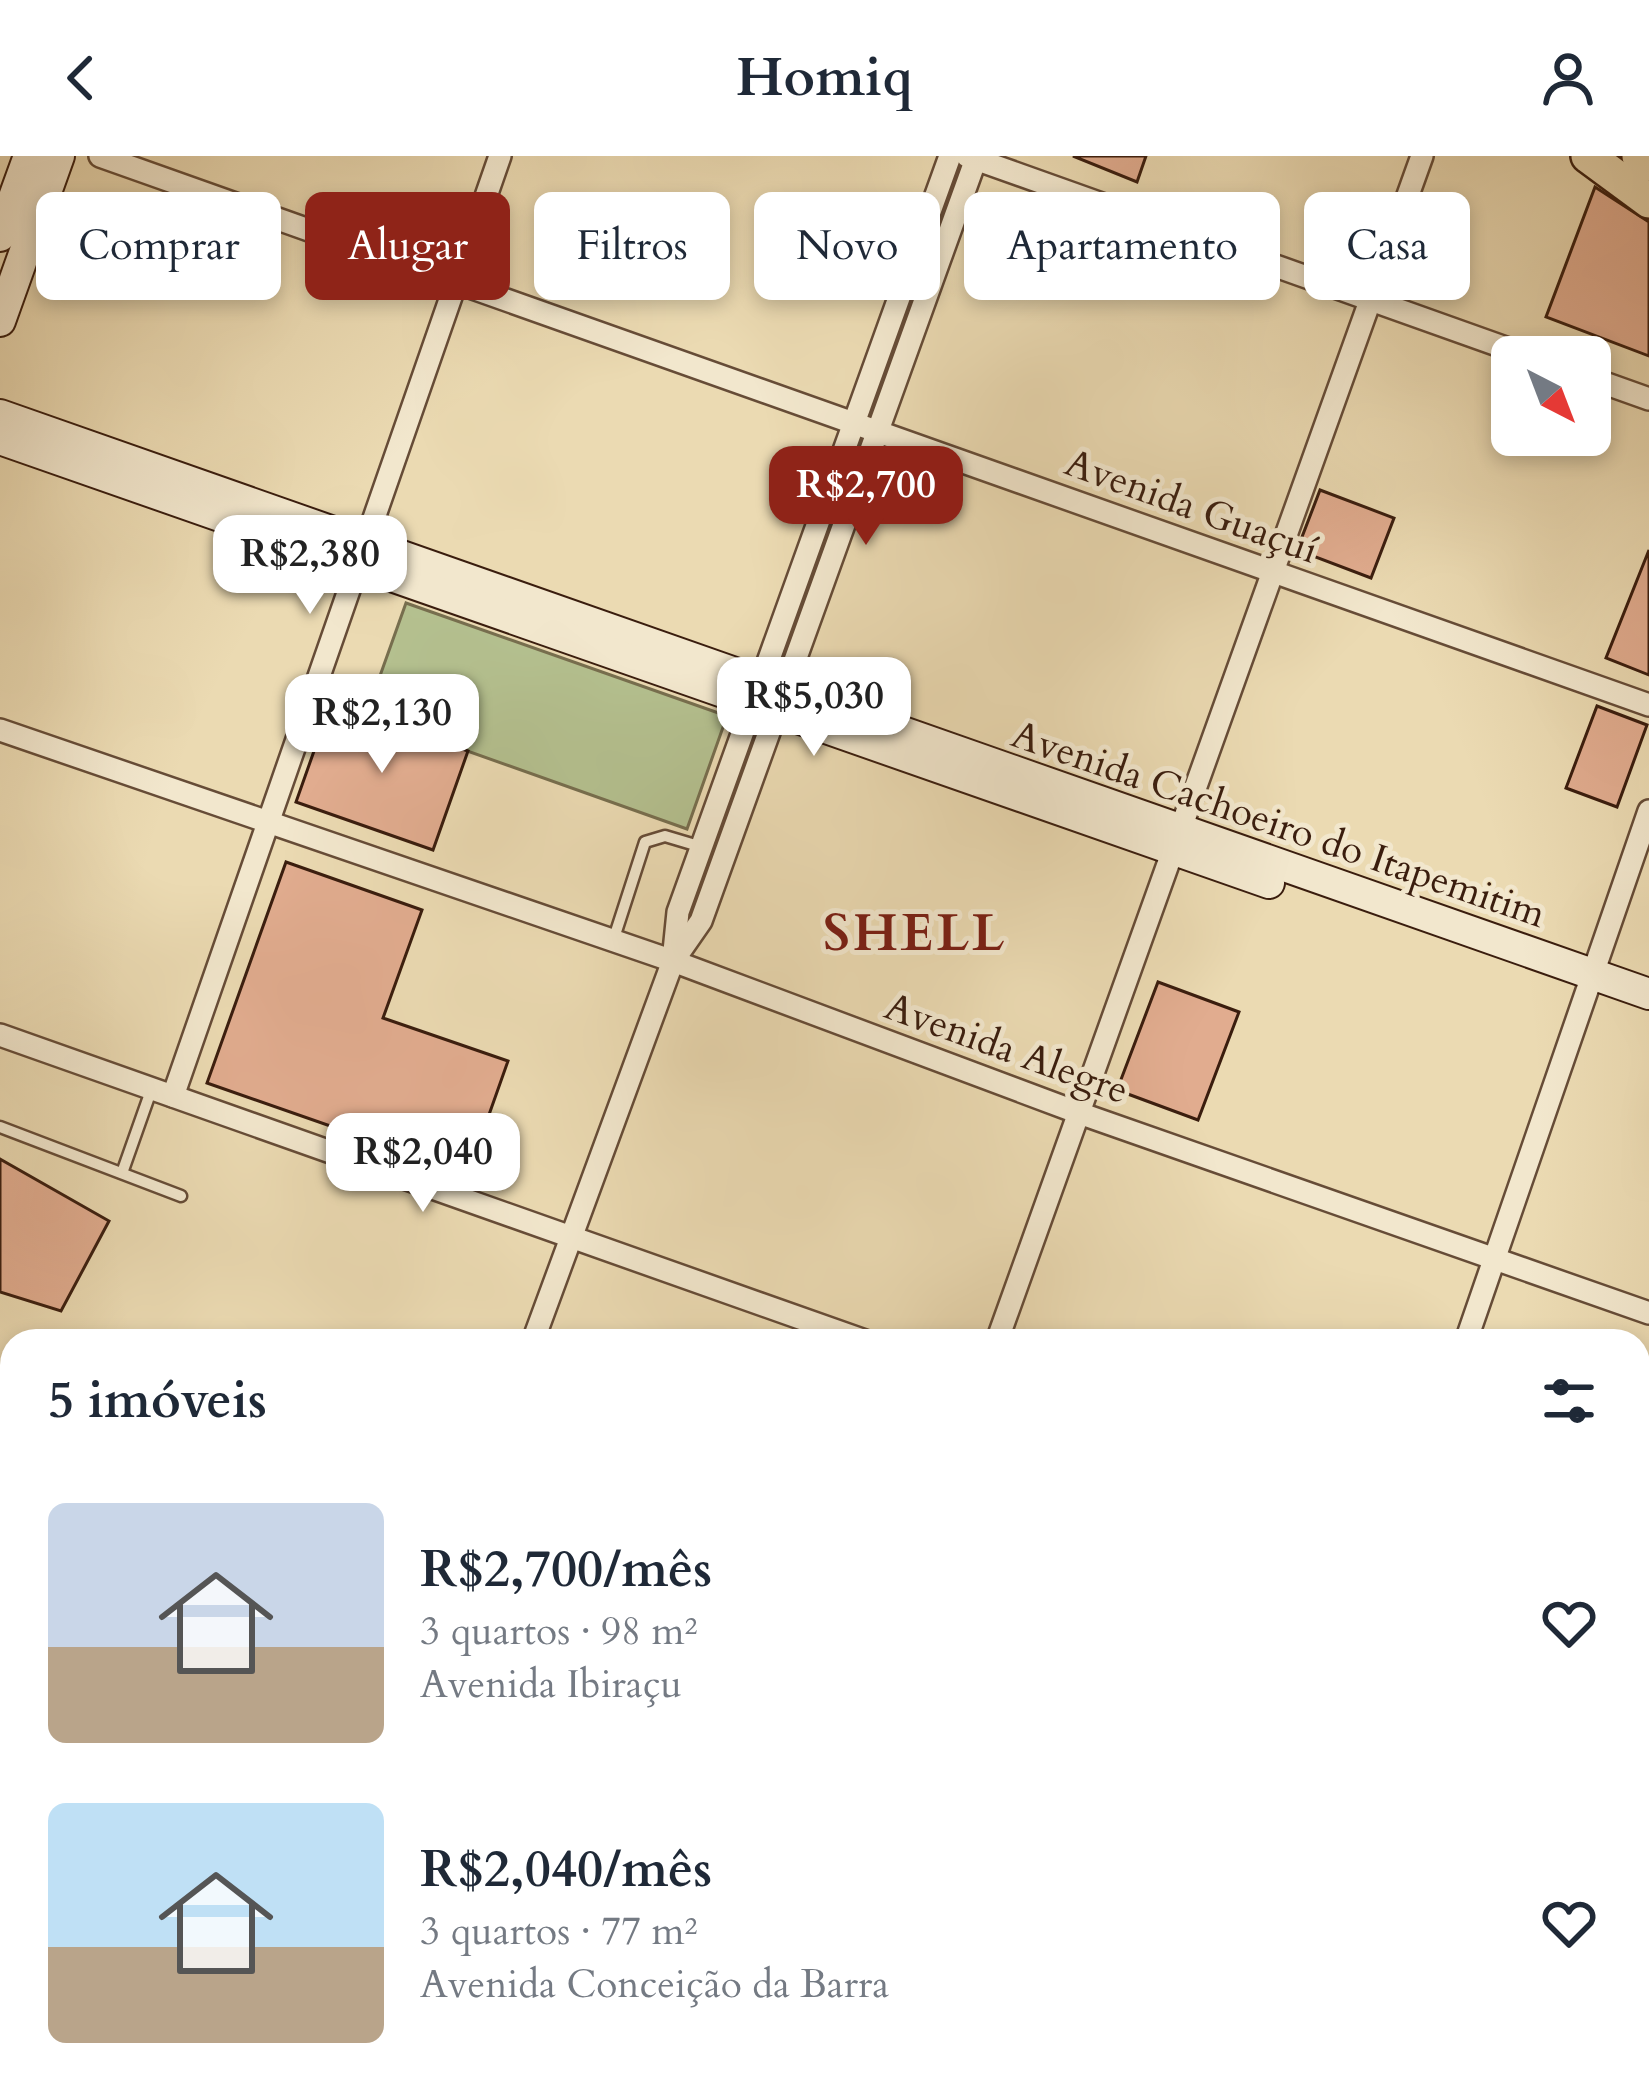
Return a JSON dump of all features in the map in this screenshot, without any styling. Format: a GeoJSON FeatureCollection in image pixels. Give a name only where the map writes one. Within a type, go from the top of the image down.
{"type":"FeatureCollection","features":[{"type":"Feature","properties":{"kind":"main road"},"geometry":{"type":"LineString","coordinates":[[1588,156],[1649,201]]}},
{"type":"Feature","properties":{"kind":"street"},"geometry":{"type":"LineString","coordinates":[[0,236],[28,156]]}},
{"type":"Feature","properties":{"kind":"street"},"geometry":{"type":"LineString","coordinates":[[0,321],[59,156]]}},
{"type":"Feature","properties":{"kind":"street","name":"Avenida Guaçuí"},"geometry":{"type":"LineString","coordinates":[[100,156],[305,228]]}},
{"type":"Feature","properties":{"kind":"street"},"geometry":{"type":"LineString","coordinates":[[488,192],[500,156]]}},
{"type":"Feature","properties":{"kind":"street"},"geometry":{"type":"LineString","coordinates":[[537,1329],[673,961],[701,921],[854,423],[950,156]]}},
{"type":"Feature","properties":{"kind":"street"},"geometry":{"type":"LineString","coordinates":[[1409,192],[1422,156]]}},
{"type":"Feature","properties":{"kind":"street"},"geometry":{"type":"LineString","coordinates":[[673,961],[678,912],[702,847],[878,432],[974,157],[1304,276]]}},
{"type":"Feature","properties":{"kind":"street"},"geometry":{"type":"LineString","coordinates":[[162,1092],[267,826],[451,300]]}},
{"type":"Feature","properties":{"kind":"street","name":"Avenida Guaçuí"},"geometry":{"type":"LineString","coordinates":[[508,300],[1649,706]]}},
{"type":"Feature","properties":{"kind":"street"},"geometry":{"type":"LineString","coordinates":[[1001,1329],[1370,300],[1491,343]]}},
{"type":"Feature","properties":{"kind":"street"},"geometry":{"type":"LineString","coordinates":[[1611,385],[1649,399]]}},
{"type":"Feature","properties":{"kind":"street"},"geometry":{"type":"LineString","coordinates":[[0,415],[362,554],[1590,984],[1649,1016]]}},
{"type":"Feature","properties":{"kind":"street"},"geometry":{"type":"LineString","coordinates":[[0,440],[362,554]]}},
{"type":"Feature","properties":{"kind":"street","name":"Avenida Alegre"},"geometry":{"type":"LineString","coordinates":[[0,730],[267,826],[673,961],[1079,1113],[1649,1313]]}},
{"type":"Feature","properties":{"kind":"street"},"geometry":{"type":"LineString","coordinates":[[1470,1329],[1649,811]]}},
{"type":"Feature","properties":{"kind":"street"},"geometry":{"type":"LineString","coordinates":[[1590,984],[1649,994]]}},
{"type":"Feature","properties":{"kind":"street"},"geometry":{"type":"LineString","coordinates":[[0,1035],[831,1329]]}},
{"type":"Feature","properties":{"kind":"lane"},"geometry":{"type":"LineString","coordinates":[[613,941],[645,842],[665,836],[702,847]]}},
{"type":"Feature","properties":{"kind":"lane"},"geometry":{"type":"LineString","coordinates":[[122,1174],[162,1092]]}},
{"type":"Feature","properties":{"kind":"lane"},"geometry":{"type":"LineString","coordinates":[[0,1127],[182,1196]]}},
{"type":"Feature","properties":{"kind":"green space"},"geometry":{"type":"Polygon","coordinates":[[[406,603],[727,716],[687,829],[366,715],[406,603]]]}},
{"type":"Feature","properties":{"kind":"building"},"geometry":{"type":"Polygon","coordinates":[[[1073,156],[1146,156],[1137,182],[1073,156]]]}},
{"type":"Feature","properties":{"kind":"building"},"geometry":{"type":"Polygon","coordinates":[[[1595,187],[1649,222],[1649,356],[1611,342],[1611,336],[1596,336],[1546,317],[1595,187]]]}},
{"type":"Feature","properties":{"kind":"building"},"geometry":{"type":"Polygon","coordinates":[[[1320,490],[1394,518],[1371,578],[1297,550],[1320,490]]]}},
{"type":"Feature","properties":{"kind":"building"},"geometry":{"type":"Polygon","coordinates":[[[1649,550],[1649,675],[1606,658],[1649,550]]]}},
{"type":"Feature","properties":{"kind":"building"},"geometry":{"type":"Polygon","coordinates":[[[331,703],[468,751],[433,850],[296,802],[331,703]]]}},
{"type":"Feature","properties":{"kind":"building"},"geometry":{"type":"Polygon","coordinates":[[[1597,706],[1647,725],[1617,807],[1566,788],[1597,706]]]}},
{"type":"Feature","properties":{"kind":"building"},"geometry":{"type":"Polygon","coordinates":[[[286,862],[422,910],[383,1018],[508,1061],[468,1174],[207,1083],[286,862]]]}},
{"type":"Feature","properties":{"kind":"building"},"geometry":{"type":"Polygon","coordinates":[[[1158,982],[1239,1012],[1198,1120],[1117,1090],[1158,982]]]}},
{"type":"Feature","properties":{"kind":"building"},"geometry":{"type":"Polygon","coordinates":[[[0,1159],[109,1221],[61,1311],[0,1292],[0,1159]]]}},
{"type":"Feature","properties":{"kind":"district","name":"SHELL"},"geometry":{"type":"Point","coordinates":[915,932]}}]}
